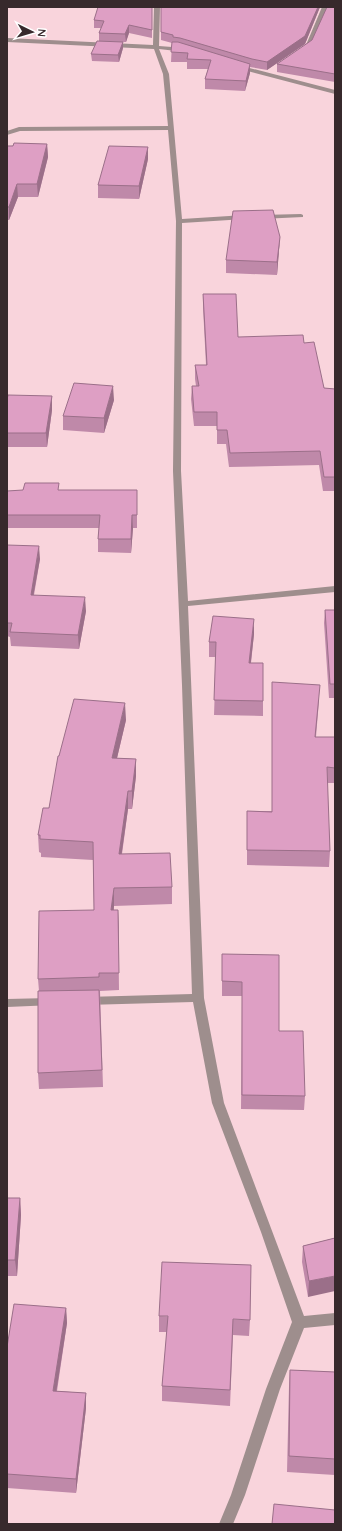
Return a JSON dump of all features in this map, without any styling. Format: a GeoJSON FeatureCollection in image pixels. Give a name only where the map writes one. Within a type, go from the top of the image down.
{"type":"FeatureCollection","features":[{"type":"Feature","properties":{"kind":"street"},"geometry":{"type":"LineString","coordinates":[[157,7],[156,47],[166,74],[179,221],[177,471],[198,998],[218,1103],[267,1232],[299,1322],[273,1389],[238,1495],[226,1524]]}},
{"type":"Feature","properties":{"kind":"street"},"geometry":{"type":"LineString","coordinates":[[295,55],[308,46],[325,7]]}},
{"type":"Feature","properties":{"kind":"street"},"geometry":{"type":"LineString","coordinates":[[7,40],[178,48],[192,52]]}},
{"type":"Feature","properties":{"kind":"street"},"geometry":{"type":"LineString","coordinates":[[233,65],[266,75],[335,92]]}},
{"type":"Feature","properties":{"kind":"street"},"geometry":{"type":"LineString","coordinates":[[266,75],[276,68]]}},
{"type":"Feature","properties":{"kind":"street"},"geometry":{"type":"LineString","coordinates":[[7,133],[19,129],[171,128]]}},
{"type":"Feature","properties":{"kind":"street"},"geometry":{"type":"LineString","coordinates":[[179,221],[301,216]]}},
{"type":"Feature","properties":{"kind":"street"},"geometry":{"type":"LineString","coordinates":[[183,604],[335,589]]}},
{"type":"Feature","properties":{"kind":"street"},"geometry":{"type":"LineString","coordinates":[[7,1004],[198,998]]}},
{"type":"Feature","properties":{"kind":"street"},"geometry":{"type":"LineString","coordinates":[[299,1322],[335,1319]]}},
{"type":"Feature","properties":{"kind":"building"},"geometry":{"type":"Polygon","coordinates":[[[98,7],[152,7],[152,30],[129,25],[125,34],[99,33],[104,21],[94,20],[98,7]]]}},
{"type":"Feature","properties":{"kind":"building"},"geometry":{"type":"Polygon","coordinates":[[[161,7],[318,7],[305,36],[267,62],[173,37],[173,35],[161,32],[161,7]]]}},
{"type":"Feature","properties":{"kind":"building"},"geometry":{"type":"Polygon","coordinates":[[[327,7],[335,7],[335,74],[277,64],[312,40],[327,7]]]}},
{"type":"Feature","properties":{"kind":"building"},"geometry":{"type":"Polygon","coordinates":[[[97,41],[123,42],[118,55],[91,54],[97,41]]]}},
{"type":"Feature","properties":{"kind":"building"},"geometry":{"type":"Polygon","coordinates":[[[172,42],[178,42],[250,64],[246,81],[205,79],[211,60],[187,59],[188,53],[171,52],[172,42]]]}},
{"type":"Feature","properties":{"kind":"building"},"geometry":{"type":"Polygon","coordinates":[[[14,143],[47,144],[37,184],[17,184],[9,207],[7,207],[7,146],[13,146],[14,143]]]}},
{"type":"Feature","properties":{"kind":"building"},"geometry":{"type":"Polygon","coordinates":[[[109,146],[148,147],[139,186],[98,185],[109,146]]]}},
{"type":"Feature","properties":{"kind":"building"},"geometry":{"type":"Polygon","coordinates":[[[273,210],[280,237],[277,262],[226,260],[233,211],[273,210]]]}},
{"type":"Feature","properties":{"kind":"building"},"geometry":{"type":"Polygon","coordinates":[[[203,294],[236,294],[238,337],[303,335],[304,343],[314,342],[324,388],[335,389],[335,477],[324,477],[320,451],[230,453],[227,430],[217,430],[217,412],[194,412],[192,386],[199,386],[195,365],[207,365],[203,294]]]}},
{"type":"Feature","properties":{"kind":"building"},"geometry":{"type":"Polygon","coordinates":[[[74,383],[113,386],[104,418],[63,416],[74,383]]]}},
{"type":"Feature","properties":{"kind":"building"},"geometry":{"type":"Polygon","coordinates":[[[8,395],[52,396],[46,433],[7,433],[8,395]]]}},
{"type":"Feature","properties":{"kind":"building"},"geometry":{"type":"Polygon","coordinates":[[[25,483],[59,483],[58,490],[137,490],[137,515],[132,515],[131,539],[98,539],[100,515],[7,515],[7,491],[23,490],[25,483]]]}},
{"type":"Feature","properties":{"kind":"building"},"geometry":{"type":"Polygon","coordinates":[[[7,545],[39,546],[31,595],[85,597],[78,635],[10,632],[12,623],[7,623],[7,545]]]}},
{"type":"Feature","properties":{"kind":"building"},"geometry":{"type":"Polygon","coordinates":[[[325,610],[335,610],[335,684],[330,684],[325,610]]]}},
{"type":"Feature","properties":{"kind":"building"},"geometry":{"type":"Polygon","coordinates":[[[213,616],[254,619],[249,663],[263,663],[263,701],[214,700],[216,642],[209,642],[213,616]]]}},
{"type":"Feature","properties":{"kind":"building"},"geometry":{"type":"Polygon","coordinates":[[[272,682],[320,685],[315,737],[335,737],[335,768],[327,767],[330,851],[247,850],[247,811],[272,812],[272,682]]]}},
{"type":"Feature","properties":{"kind":"building"},"geometry":{"type":"Polygon","coordinates":[[[74,699],[125,703],[112,758],[136,759],[132,791],[128,791],[119,854],[170,853],[172,887],[114,888],[111,910],[118,910],[119,973],[99,973],[99,977],[38,979],[39,911],[94,910],[93,842],[40,839],[40,835],[38,835],[43,808],[49,808],[58,756],[74,699]]]}},
{"type":"Feature","properties":{"kind":"building"},"geometry":{"type":"Polygon","coordinates":[[[222,954],[279,955],[279,1031],[303,1031],[305,1096],[242,1095],[242,982],[222,981],[222,954]]]}},
{"type":"Feature","properties":{"kind":"building"},"geometry":{"type":"Polygon","coordinates":[[[99,990],[102,1070],[38,1073],[38,991],[99,990]]]}},
{"type":"Feature","properties":{"kind":"building"},"geometry":{"type":"Polygon","coordinates":[[[7,1198],[20,1198],[15,1260],[7,1260],[7,1198]]]}},
{"type":"Feature","properties":{"kind":"building"},"geometry":{"type":"Polygon","coordinates":[[[335,1238],[335,1276],[309,1281],[303,1246],[335,1238]]]}},
{"type":"Feature","properties":{"kind":"building"},"geometry":{"type":"Polygon","coordinates":[[[162,1262],[251,1265],[250,1320],[233,1319],[230,1390],[162,1386],[168,1316],[159,1316],[162,1262]]]}},
{"type":"Feature","properties":{"kind":"building"},"geometry":{"type":"Polygon","coordinates":[[[14,1304],[66,1308],[53,1391],[86,1393],[76,1479],[7,1474],[7,1347],[14,1304]]]}},
{"type":"Feature","properties":{"kind":"building"},"geometry":{"type":"Polygon","coordinates":[[[290,1370],[335,1372],[335,1459],[289,1456],[290,1370]]]}},
{"type":"Feature","properties":{"kind":"building"},"geometry":{"type":"Polygon","coordinates":[[[274,1504],[335,1510],[335,1524],[272,1524],[274,1504]]]}}]}
